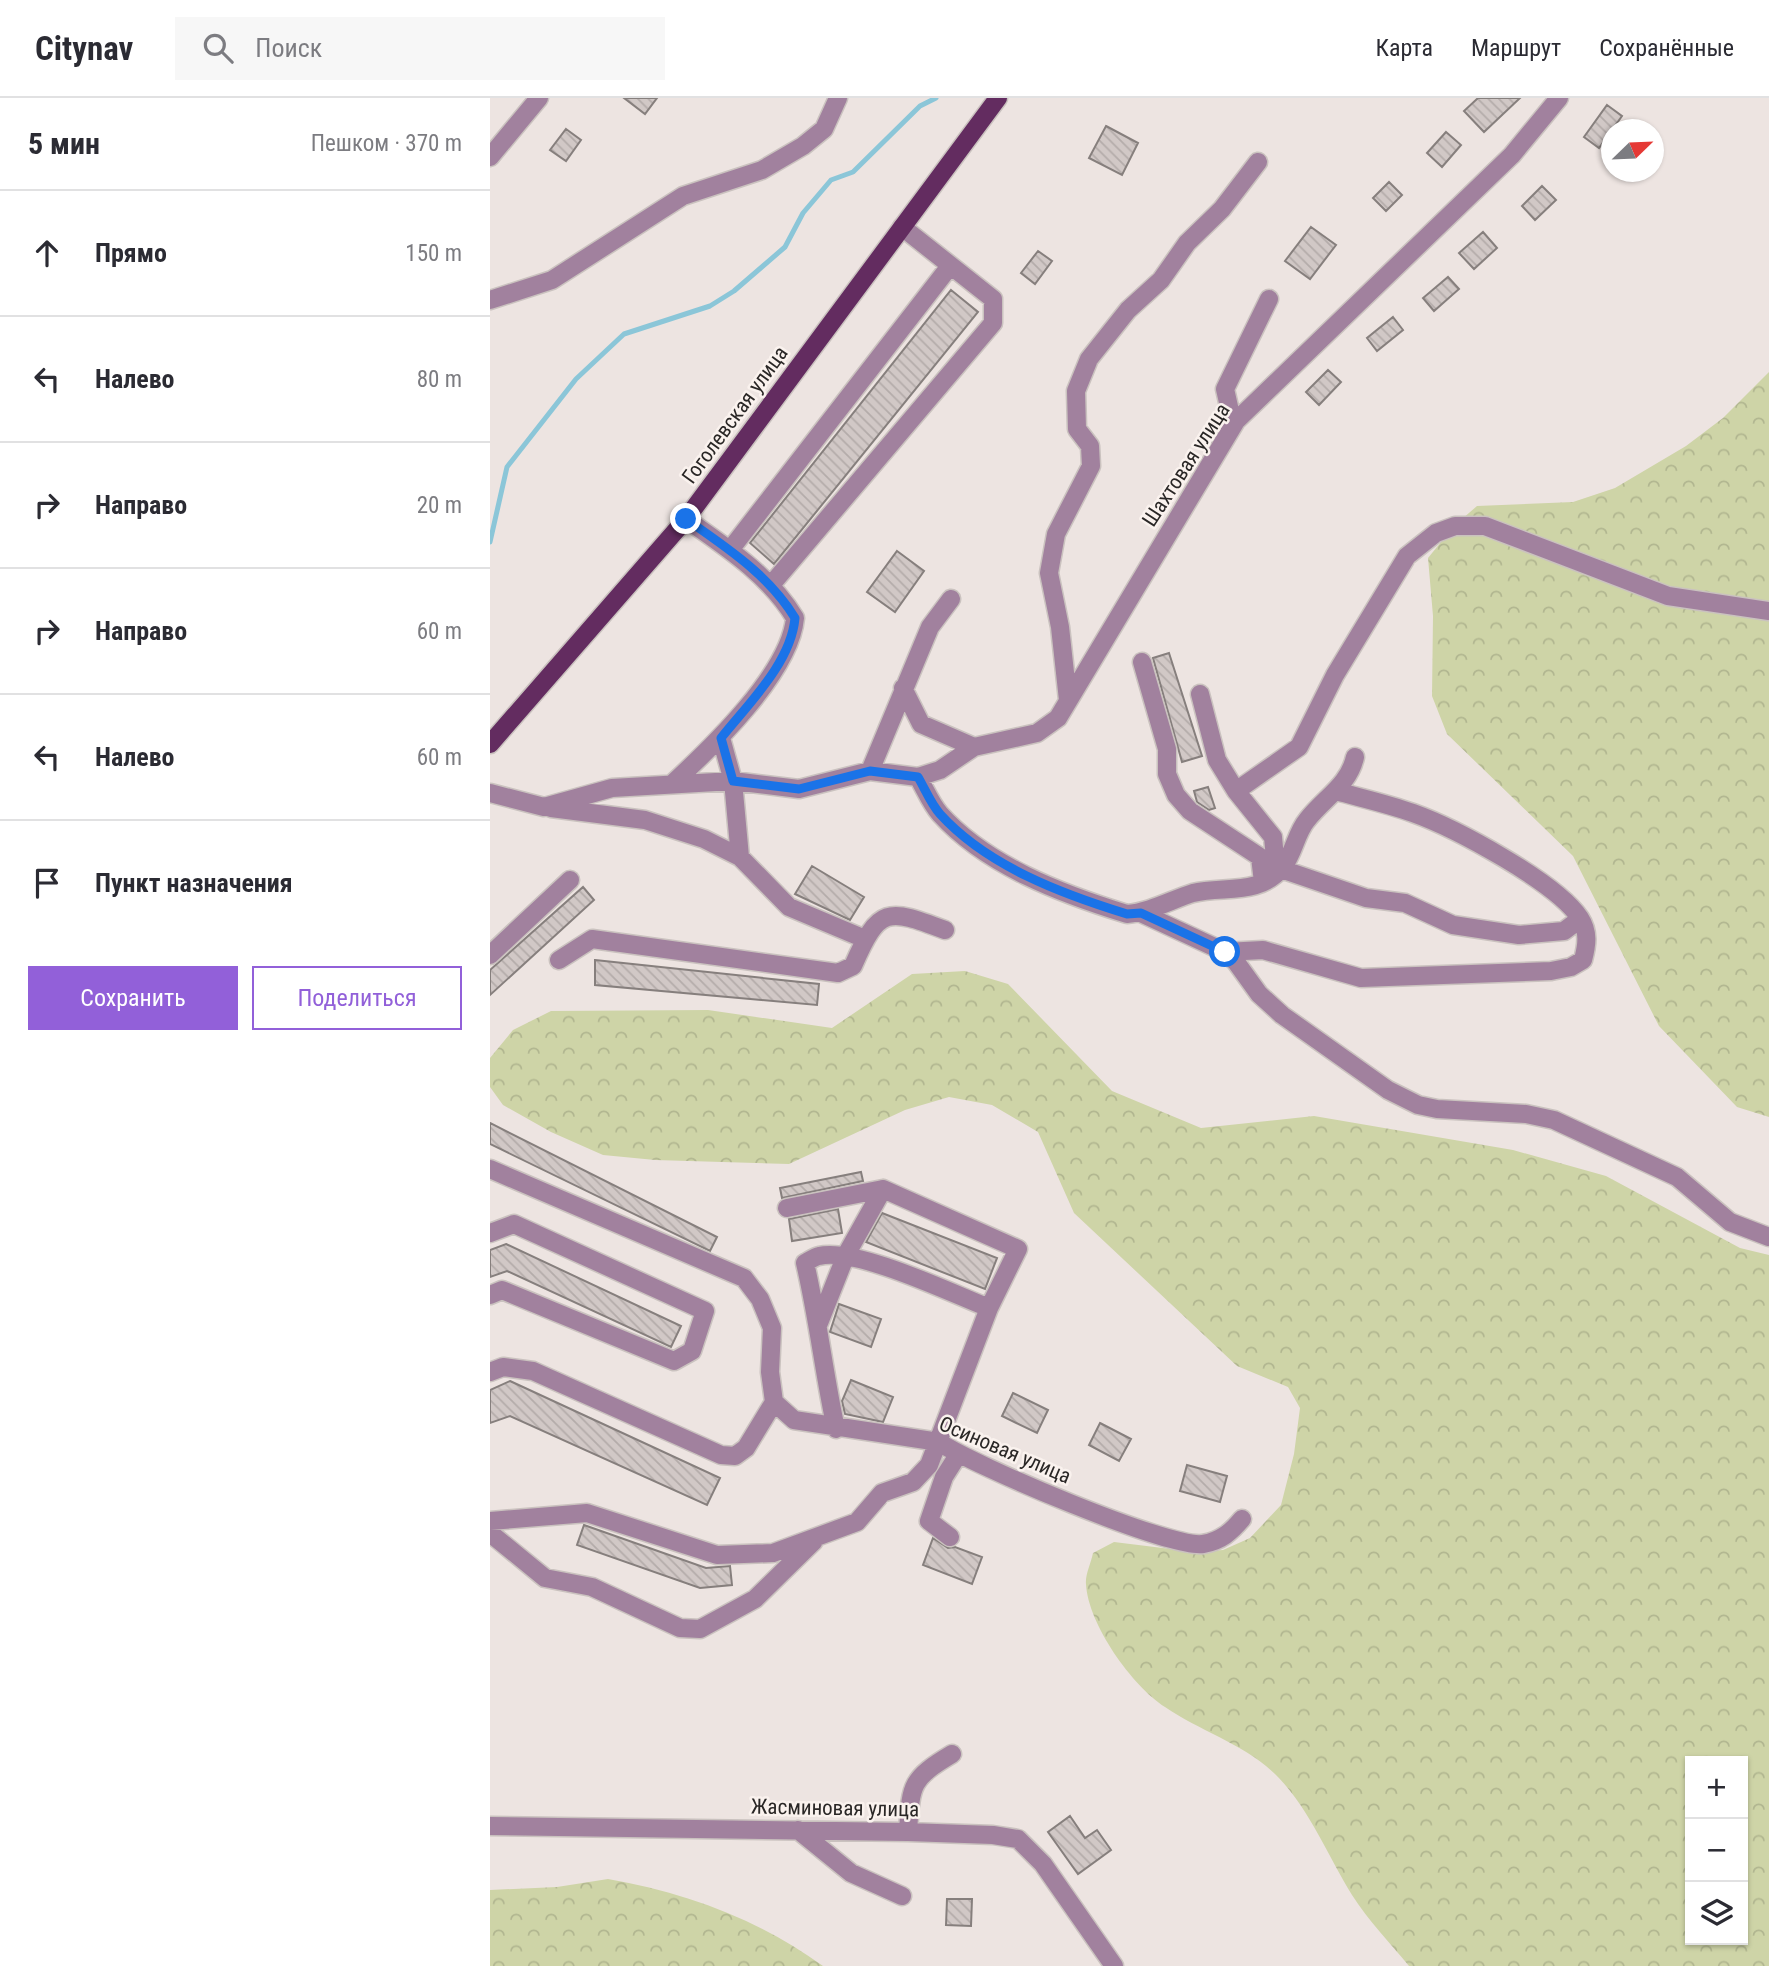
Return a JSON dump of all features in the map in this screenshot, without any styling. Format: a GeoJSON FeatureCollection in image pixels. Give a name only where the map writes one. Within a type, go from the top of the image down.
{"type":"FeatureCollection","features":[{"type":"Feature","properties":{"kind":"main road","name":"Гоголевская улица"},"geometry":{"type":"LineString","coordinates":[[490,744],[686,519],[998,98]]}},
{"type":"Feature","properties":{"kind":"street"},"geometry":{"type":"LineString","coordinates":[[490,157],[539,98]]}},
{"type":"Feature","properties":{"kind":"street"},"geometry":{"type":"LineString","coordinates":[[490,300],[552,280],[683,196],[762,170],[824,130],[838,98]]}},
{"type":"Feature","properties":{"kind":"street","name":"Шахтовая улица"},"geometry":{"type":"LineString","coordinates":[[918,777],[940,770],[974,747],[1037,733],[1054,723],[1236,421],[1512,155],[1559,98]]}},
{"type":"Feature","properties":{"kind":"street"},"geometry":{"type":"LineString","coordinates":[[1068,700],[1060,626],[1049,573],[1056,534],[1091,466],[1090,446],[1077,429],[1076,391],[1089,359],[1161,280],[1188,243],[1222,209],[1258,162]]}},
{"type":"Feature","properties":{"kind":"street"},"geometry":{"type":"LineString","coordinates":[[771,585],[993,323],[993,299],[902,227]]}},
{"type":"Feature","properties":{"kind":"street"},"geometry":{"type":"LineString","coordinates":[[730,550],[950,266]]}},
{"type":"Feature","properties":{"kind":"street"},"geometry":{"type":"LineString","coordinates":[[1236,421],[1230,411],[1225,389],[1269,299]]}},
{"type":"Feature","properties":{"kind":"street"},"geometry":{"type":"LineString","coordinates":[[672,784],[721,738],[774,670],[794,633],[795,618],[771,585],[730,550],[686,519]]}},
{"type":"Feature","properties":{"kind":"street"},"geometry":{"type":"LineString","coordinates":[[1236,791],[1299,747],[1335,675],[1407,556],[1425,539],[1455,526],[1485,526],[1668,596],[1769,611]]}},
{"type":"Feature","properties":{"kind":"street"},"geometry":{"type":"LineString","coordinates":[[870,771],[930,627],[951,599]]}},
{"type":"Feature","properties":{"kind":"street"},"geometry":{"type":"LineString","coordinates":[[1142,662],[1167,749],[1167,774],[1176,795],[1190,811],[1260,857],[1263,863],[1263,882]]}},
{"type":"Feature","properties":{"kind":"street"},"geometry":{"type":"LineString","coordinates":[[903,688],[921,724],[974,747]]}},
{"type":"Feature","properties":{"kind":"street"},"geometry":{"type":"LineString","coordinates":[[1200,694],[1217,760],[1236,791],[1273,836],[1275,858],[1263,882]]}},
{"type":"Feature","properties":{"kind":"street"},"geometry":{"type":"LineString","coordinates":[[721,738],[733,781],[740,857]]}},
{"type":"Feature","properties":{"kind":"street"},"geometry":{"type":"LineString","coordinates":[[544,807],[612,788],[733,781],[799,789],[870,771],[918,777],[939,813],[982,850],[1045,884],[1127,914],[1141,913],[1206,890],[1229,892],[1249,889],[1263,882],[1281,869],[1296,848],[1305,822],[1351,773],[1354,757]]}},
{"type":"Feature","properties":{"kind":"street"},"geometry":{"type":"LineString","coordinates":[[1225,952],[1263,950],[1362,978],[1551,971],[1571,967],[1583,960],[1588,940],[1580,919],[1543,883],[1460,835],[1415,813],[1336,791]]}},
{"type":"Feature","properties":{"kind":"street"},"geometry":{"type":"LineString","coordinates":[[490,793],[544,807],[645,820],[704,839],[740,857],[789,907],[865,939]]}},
{"type":"Feature","properties":{"kind":"street"},"geometry":{"type":"LineString","coordinates":[[1281,869],[1366,898],[1405,904],[1453,925],[1519,935],[1564,931],[1580,919]]}},
{"type":"Feature","properties":{"kind":"street"},"geometry":{"type":"LineString","coordinates":[[490,954],[570,880]]}},
{"type":"Feature","properties":{"kind":"street"},"geometry":{"type":"LineString","coordinates":[[559,960],[592,939],[838,973],[853,966],[865,939],[882,918],[900,913],[945,930]]}},
{"type":"Feature","properties":{"kind":"street"},"geometry":{"type":"LineString","coordinates":[[1141,913],[1225,952],[1236,962],[1259,994],[1282,1015],[1388,1090],[1418,1105],[1437,1109],[1527,1114],[1554,1120],[1677,1177],[1730,1222],[1769,1237]]}},
{"type":"Feature","properties":{"kind":"street"},"geometry":{"type":"LineString","coordinates":[[490,1169],[744,1278],[761,1299],[772,1328],[770,1371],[774,1402],[746,1448],[735,1456],[721,1455],[533,1371],[503,1367],[490,1373]]}},
{"type":"Feature","properties":{"kind":"street"},"geometry":{"type":"LineString","coordinates":[[819,1324],[846,1255],[883,1189]]}},
{"type":"Feature","properties":{"kind":"street"},"geometry":{"type":"LineString","coordinates":[[490,1521],[587,1513],[718,1555],[772,1553],[857,1522],[882,1493],[913,1482],[929,1465],[989,1308],[1018,1249],[883,1189],[787,1208]]}},
{"type":"Feature","properties":{"kind":"street"},"geometry":{"type":"LineString","coordinates":[[490,1233],[514,1224],[705,1311],[692,1351],[674,1361],[502,1290],[490,1295]]}},
{"type":"Feature","properties":{"kind":"street"},"geometry":{"type":"LineString","coordinates":[[836,1429],[826,1385],[819,1324],[805,1263],[819,1256],[846,1255],[989,1308]]}},
{"type":"Feature","properties":{"kind":"street","name":"Осиновая улица"},"geometry":{"type":"LineString","coordinates":[[774,1402],[794,1420],[836,1429],[939,1442],[958,1455],[1167,1538],[1201,1544],[1226,1536],[1242,1519]]}},
{"type":"Feature","properties":{"kind":"street"},"geometry":{"type":"LineString","coordinates":[[950,1537],[929,1521],[944,1477],[958,1455]]}},
{"type":"Feature","properties":{"kind":"street"},"geometry":{"type":"LineString","coordinates":[[490,1533],[545,1578],[592,1587],[680,1628],[700,1629],[755,1599],[819,1536]]}},
{"type":"Feature","properties":{"kind":"street"},"geometry":{"type":"LineString","coordinates":[[908,1832],[911,1792],[924,1771],[952,1754]]}},
{"type":"Feature","properties":{"kind":"street","name":"Жасминовая улица"},"geometry":{"type":"LineString","coordinates":[[490,1826],[908,1832],[993,1835],[1018,1839],[1043,1864],[1114,1966]]}},
{"type":"Feature","properties":{"kind":"street"},"geometry":{"type":"LineString","coordinates":[[799,1830],[850,1873],[902,1896]]}},
{"type":"Feature","properties":{"kind":"street"},"geometry":{"type":"LineString","coordinates":[[1100,1946],[1101,1966]]}},
{"type":"Feature","properties":{"kind":"green space"},"geometry":{"type":"Polygon","coordinates":[[[1769,372],[1769,1117],[1737,1107],[1659,1026],[1573,856],[1447,734],[1432,696],[1433,616],[1428,558],[1454,526],[1477,506],[1573,502],[1615,488],[1686,446],[1723,418],[1769,372]]]}},
{"type":"Feature","properties":{"kind":"green space"},"geometry":{"type":"Polygon","coordinates":[[[965,971],[1008,984],[1112,1091],[1201,1128],[1314,1116],[1513,1150],[1606,1176],[1740,1248],[1769,1255],[1769,1966],[1409,1966],[1358,1904],[1308,1816],[1275,1774],[1250,1754],[1165,1707],[1139,1685],[1103,1635],[1089,1600],[1086,1584],[1093,1553],[1114,1542],[1195,1552],[1223,1550],[1250,1538],[1281,1505],[1294,1454],[1300,1408],[1288,1387],[1237,1366],[1074,1213],[1038,1132],[992,1105],[949,1097],[905,1110],[789,1164],[655,1160],[603,1155],[551,1132],[503,1105],[490,1087],[490,1058],[513,1030],[551,1011],[708,1010],[832,1028],[912,974],[965,971]]]}},
{"type":"Feature","properties":{"kind":"green space"},"geometry":{"type":"Polygon","coordinates":[[[608,1879],[666,1892],[721,1910],[773,1935],[823,1966],[490,1966],[490,1890],[557,1887],[608,1879]]]}},
{"type":"Feature","properties":{"kind":"building"},"geometry":{"type":"Polygon","coordinates":[[[624,98],[657,98],[645,114],[624,98]]]}},
{"type":"Feature","properties":{"kind":"building"},"geometry":{"type":"Polygon","coordinates":[[[1478,98],[1520,98],[1484,132],[1464,111],[1478,98]]]}},
{"type":"Feature","properties":{"kind":"building"},"geometry":{"type":"Polygon","coordinates":[[[1607,105],[1622,116],[1620,119],[1601,119],[1599,148],[1584,137],[1607,105]]]}},
{"type":"Feature","properties":{"kind":"building"},"geometry":{"type":"Polygon","coordinates":[[[1106,126],[1138,143],[1122,175],[1089,158],[1106,126]]]}},
{"type":"Feature","properties":{"kind":"building"},"geometry":{"type":"Polygon","coordinates":[[[566,129],[581,140],[566,161],[550,150],[566,129]]]}},
{"type":"Feature","properties":{"kind":"building"},"geometry":{"type":"Polygon","coordinates":[[[1446,132],[1461,145],[1442,167],[1427,153],[1446,132]]]}},
{"type":"Feature","properties":{"kind":"building"},"geometry":{"type":"Polygon","coordinates":[[[1389,182],[1402,195],[1386,211],[1373,198],[1389,182]]]}},
{"type":"Feature","properties":{"kind":"building"},"geometry":{"type":"Polygon","coordinates":[[[1542,186],[1556,200],[1535,220],[1522,206],[1542,186]]]}},
{"type":"Feature","properties":{"kind":"building"},"geometry":{"type":"Polygon","coordinates":[[[1311,227],[1336,245],[1310,279],[1285,261],[1311,227]]]}},
{"type":"Feature","properties":{"kind":"building"},"geometry":{"type":"Polygon","coordinates":[[[1483,232],[1497,248],[1474,269],[1459,253],[1483,232]]]}},
{"type":"Feature","properties":{"kind":"building"},"geometry":{"type":"Polygon","coordinates":[[[1038,251],[1052,261],[1035,284],[1021,273],[1038,251]]]}},
{"type":"Feature","properties":{"kind":"building"},"geometry":{"type":"Polygon","coordinates":[[[1448,277],[1459,289],[1434,311],[1423,298],[1448,277]]]}},
{"type":"Feature","properties":{"kind":"building"},"geometry":{"type":"Polygon","coordinates":[[[951,290],[978,312],[774,564],[750,543],[951,290]]]}},
{"type":"Feature","properties":{"kind":"building"},"geometry":{"type":"Polygon","coordinates":[[[1393,317],[1403,330],[1377,351],[1367,338],[1393,317]]]}},
{"type":"Feature","properties":{"kind":"building"},"geometry":{"type":"Polygon","coordinates":[[[1328,370],[1341,382],[1319,405],[1306,392],[1328,370]]]}},
{"type":"Feature","properties":{"kind":"building"},"geometry":{"type":"Polygon","coordinates":[[[897,551],[924,571],[895,612],[867,592],[897,551]]]}},
{"type":"Feature","properties":{"kind":"building"},"geometry":{"type":"Polygon","coordinates":[[[1169,653],[1202,756],[1182,762],[1153,658],[1169,653]]]}},
{"type":"Feature","properties":{"kind":"building"},"geometry":{"type":"Polygon","coordinates":[[[1208,787],[1215,808],[1209,810],[1197,802],[1194,791],[1208,787]]]}},
{"type":"Feature","properties":{"kind":"building"},"geometry":{"type":"Polygon","coordinates":[[[812,866],[864,897],[850,920],[795,894],[812,866]]]}},
{"type":"Feature","properties":{"kind":"building"},"geometry":{"type":"Polygon","coordinates":[[[583,887],[594,900],[490,995],[490,970],[583,887]]]}},
{"type":"Feature","properties":{"kind":"building"},"geometry":{"type":"Polygon","coordinates":[[[595,960],[819,984],[817,1005],[595,985],[595,960]]]}},
{"type":"Feature","properties":{"kind":"building"},"geometry":{"type":"Polygon","coordinates":[[[490,1123],[717,1237],[710,1251],[490,1144],[490,1123]]]}},
{"type":"Feature","properties":{"kind":"building"},"geometry":{"type":"Polygon","coordinates":[[[861,1172],[863,1181],[782,1198],[780,1188],[861,1172]]]}},
{"type":"Feature","properties":{"kind":"building"},"geometry":{"type":"Polygon","coordinates":[[[838,1209],[842,1233],[792,1241],[789,1219],[838,1209]]]}},
{"type":"Feature","properties":{"kind":"building"},"geometry":{"type":"Polygon","coordinates":[[[882,1213],[997,1258],[985,1289],[866,1242],[882,1213]]]}},
{"type":"Feature","properties":{"kind":"building"},"geometry":{"type":"Polygon","coordinates":[[[506,1244],[681,1326],[671,1347],[507,1271],[490,1277],[490,1250],[506,1244]]]}},
{"type":"Feature","properties":{"kind":"building"},"geometry":{"type":"Polygon","coordinates":[[[839,1304],[881,1319],[871,1347],[830,1332],[839,1304]]]}},
{"type":"Feature","properties":{"kind":"building"},"geometry":{"type":"Polygon","coordinates":[[[851,1380],[893,1397],[883,1422],[845,1414],[842,1401],[851,1380]]]}},
{"type":"Feature","properties":{"kind":"building"},"geometry":{"type":"Polygon","coordinates":[[[510,1381],[720,1478],[707,1505],[510,1416],[490,1423],[490,1390],[510,1381]]]}},
{"type":"Feature","properties":{"kind":"building"},"geometry":{"type":"Polygon","coordinates":[[[1013,1393],[1048,1410],[1037,1433],[1002,1416],[1013,1393]]]}},
{"type":"Feature","properties":{"kind":"building"},"geometry":{"type":"Polygon","coordinates":[[[1100,1423],[1131,1439],[1119,1461],[1089,1445],[1100,1423]]]}},
{"type":"Feature","properties":{"kind":"building"},"geometry":{"type":"Polygon","coordinates":[[[1187,1465],[1227,1476],[1220,1502],[1180,1491],[1187,1465]]]}},
{"type":"Feature","properties":{"kind":"building"},"geometry":{"type":"Polygon","coordinates":[[[584,1525],[706,1568],[730,1566],[732,1585],[700,1588],[577,1545],[584,1525]]]}},
{"type":"Feature","properties":{"kind":"building"},"geometry":{"type":"Polygon","coordinates":[[[933,1538],[948,1548],[955,1547],[982,1557],[972,1584],[923,1565],[933,1538]]]}},
{"type":"Feature","properties":{"kind":"building"},"geometry":{"type":"Polygon","coordinates":[[[1070,1816],[1085,1838],[1097,1830],[1111,1850],[1078,1874],[1048,1832],[1070,1816]]]}},
{"type":"Feature","properties":{"kind":"building"},"geometry":{"type":"Polygon","coordinates":[[[947,1899],[972,1899],[971,1926],[946,1925],[947,1899]]]}},
{"type":"Feature","properties":{"kind":"waterway"},"geometry":{"type":"LineString","coordinates":[[490,542],[507,467],[576,379],[624,334],[710,306],[734,291],[785,247],[803,213],[831,180],[853,172],[920,106],[936,98]]}},
{"type":"Feature","properties":{"kind":"route"},"geometry":{"type":"LineString","coordinates":[[686,519],[730,550],[771,585],[795,618],[794,633],[774,670],[721,738],[733,781],[799,789],[870,771],[918,777],[939,813],[982,850],[1045,884],[1127,914],[1141,913],[1225,952]]}}]}
